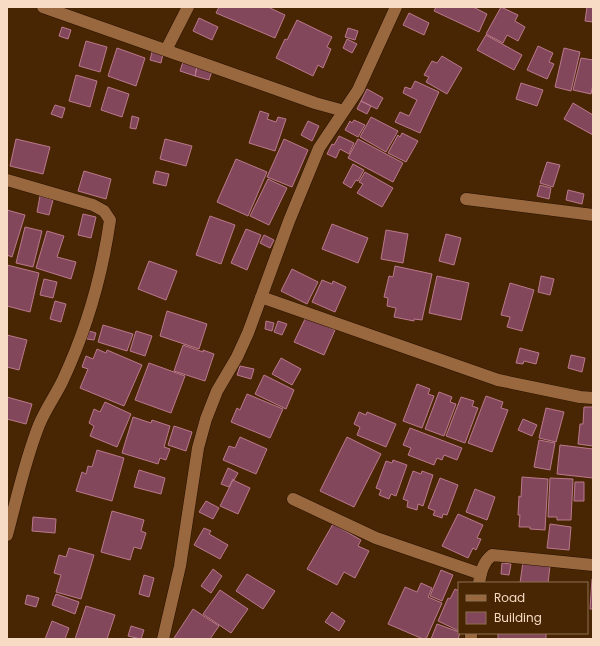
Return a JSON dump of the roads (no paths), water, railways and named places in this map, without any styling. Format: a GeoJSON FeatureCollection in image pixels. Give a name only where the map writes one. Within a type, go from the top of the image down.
{"type":"FeatureCollection","features":[{"type":"Feature","properties":{"kind":"street"},"geometry":{"type":"LineString","coordinates":[[43,7],[315,103],[344,111]]}},
{"type":"Feature","properties":{"kind":"street"},"geometry":{"type":"LineString","coordinates":[[166,50],[188,7]]}},
{"type":"Feature","properties":{"kind":"street"},"geometry":{"type":"LineString","coordinates":[[163,639],[180,566],[196,454],[217,390],[237,357],[248,334],[260,297],[289,221],[319,148],[358,90],[396,7]]}},
{"type":"Feature","properties":{"kind":"street"},"geometry":{"type":"LineString","coordinates":[[7,180],[93,206],[104,211],[110,220],[91,306],[82,334],[62,382],[40,423],[29,451],[7,535]]}},
{"type":"Feature","properties":{"kind":"street"},"geometry":{"type":"LineString","coordinates":[[466,199],[593,215]]}},
{"type":"Feature","properties":{"kind":"street"},"geometry":{"type":"LineString","coordinates":[[260,297],[498,380],[580,397],[593,398]]}},
{"type":"Feature","properties":{"kind":"street"},"geometry":{"type":"LineString","coordinates":[[293,499],[376,538],[480,578],[486,559],[492,555],[593,565]]}}]}
